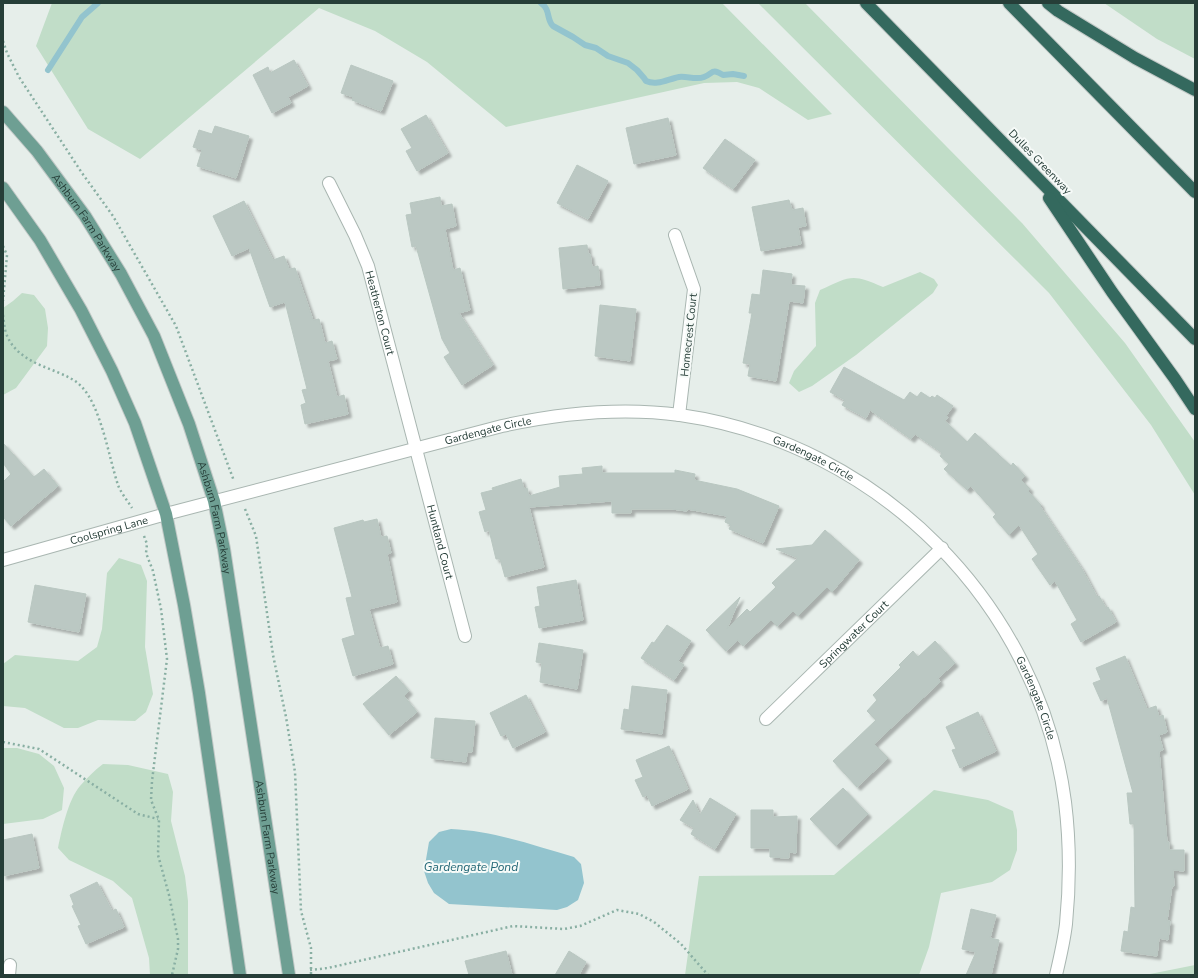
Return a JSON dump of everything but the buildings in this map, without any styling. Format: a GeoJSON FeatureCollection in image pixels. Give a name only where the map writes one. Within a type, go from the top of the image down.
{"type":"FeatureCollection","features":[{"type":"Feature","properties":{"kind":"highway","name":"Dulles Greenway"},"geometry":{"type":"LineString","coordinates":[[866,3],[1195,339]]}},
{"type":"Feature","properties":{"kind":"highway"},"geometry":{"type":"LineString","coordinates":[[1009,3],[1195,192]]}},
{"type":"Feature","properties":{"kind":"highway"},"geometry":{"type":"LineString","coordinates":[[1048,3],[1058,11],[1134,58],[1195,90]]}},
{"type":"Feature","properties":{"kind":"highway"},"geometry":{"type":"LineString","coordinates":[[1033,173],[1112,292],[1195,409]]}},
{"type":"Feature","properties":{"kind":"main road","name":"Ashburn Farm Parkway"},"geometry":{"type":"LineString","coordinates":[[3,112],[42,157],[85,216],[121,274],[154,336],[189,424],[214,501],[225,557],[289,975]]}},
{"type":"Feature","properties":{"kind":"main road"},"geometry":{"type":"LineString","coordinates":[[3,188],[40,240],[81,310],[112,371],[135,423],[166,514],[184,605],[199,693],[240,975]]}},
{"type":"Feature","properties":{"kind":"street","name":"Heatherton Court"},"geometry":{"type":"LineString","coordinates":[[329,183],[355,235],[368,266],[416,448]]}},
{"type":"Feature","properties":{"kind":"street","name":"Homecrest Court"},"geometry":{"type":"LineString","coordinates":[[675,235],[694,289],[680,415]]}},
{"type":"Feature","properties":{"kind":"street","name":"Gardengate Circle"},"geometry":{"type":"LineString","coordinates":[[214,501],[502,426],[540,417],[589,412],[634,411],[680,415],[752,431],[788,444],[822,460],[856,479],[885,499],[914,522],[942,548],[964,574],[986,602],[1006,633],[1038,698],[1050,732],[1059,767],[1065,800],[1068,832],[1069,865],[1066,926],[1056,975]]}},
{"type":"Feature","properties":{"kind":"street","name":"Huntland Court"},"geometry":{"type":"LineString","coordinates":[[416,448],[465,636]]}},
{"type":"Feature","properties":{"kind":"street","name":"Coolspring Lane"},"geometry":{"type":"LineString","coordinates":[[3,560],[214,501]]}},
{"type":"Feature","properties":{"kind":"street","name":"Springwater Court"},"geometry":{"type":"LineString","coordinates":[[766,719],[942,548]]}},
{"type":"Feature","properties":{"kind":"path"},"geometry":{"type":"LineString","coordinates":[[3,246],[7,255],[3,301]]}},
{"type":"Feature","properties":{"kind":"path"},"geometry":{"type":"LineString","coordinates":[[3,315],[6,334],[17,351],[30,361],[71,378],[81,386],[90,398],[109,450],[119,488],[139,521],[147,544],[146,553],[153,571],[167,659],[151,800],[158,820],[158,856],[169,895],[178,938],[178,949],[172,975]]}},
{"type":"Feature","properties":{"kind":"path"},"geometry":{"type":"LineString","coordinates":[[3,742],[40,749],[138,814],[158,820]]}},
{"type":"Feature","properties":{"kind":"path"},"geometry":{"type":"LineString","coordinates":[[310,970],[328,968],[513,926],[564,929],[580,926],[616,910],[639,914],[654,922],[681,944],[708,975]]}},
{"type":"Feature","properties":{"kind":"green space"},"geometry":{"type":"Polygon","coordinates":[[[52,3],[722,3],[832,114],[808,120],[759,88],[737,82],[704,83],[506,127],[427,62],[375,31],[319,8],[140,159],[88,129],[36,46],[52,3]]]}},
{"type":"Feature","properties":{"kind":"green space"},"geometry":{"type":"Polygon","coordinates":[[[758,3],[805,3],[1022,223],[1125,343],[1195,442],[1195,495],[1151,425],[1049,293],[758,3]]]}},
{"type":"Feature","properties":{"kind":"green space"},"geometry":{"type":"Polygon","coordinates":[[[1104,3],[1195,3],[1195,59],[1157,39],[1104,3]]]}},
{"type":"Feature","properties":{"kind":"green space"},"geometry":{"type":"Polygon","coordinates":[[[920,272],[934,279],[938,285],[933,293],[856,355],[812,386],[799,392],[789,383],[794,371],[816,346],[815,303],[820,290],[845,279],[851,278],[857,278],[883,287],[920,272]]]}},
{"type":"Feature","properties":{"kind":"green space"},"geometry":{"type":"Polygon","coordinates":[[[22,293],[34,295],[45,309],[48,328],[47,346],[16,388],[3,395],[3,308],[22,293]]]}},
{"type":"Feature","properties":{"kind":"green space"},"geometry":{"type":"Polygon","coordinates":[[[119,558],[141,565],[147,581],[145,647],[153,694],[146,712],[135,721],[98,720],[78,728],[64,728],[25,708],[3,706],[3,664],[15,655],[78,661],[97,647],[102,629],[107,573],[119,558]]]}},
{"type":"Feature","properties":{"kind":"green space"},"geometry":{"type":"Polygon","coordinates":[[[3,748],[17,748],[39,754],[54,766],[64,788],[62,810],[43,819],[3,824],[3,748]]]}},
{"type":"Feature","properties":{"kind":"green space"},"geometry":{"type":"Polygon","coordinates":[[[103,764],[128,765],[168,774],[173,792],[171,821],[185,876],[188,901],[188,975],[150,975],[149,958],[132,898],[113,881],[69,860],[58,848],[61,832],[72,799],[80,786],[103,764]]]}},
{"type":"Feature","properties":{"kind":"green space"},"geometry":{"type":"Polygon","coordinates":[[[934,790],[988,800],[1013,811],[1017,830],[1017,850],[1010,870],[992,882],[941,893],[929,947],[919,975],[685,975],[699,876],[834,875],[934,790]]]}},
{"type":"Feature","properties":{"kind":"green space"},"geometry":{"type":"Polygon","coordinates":[[[1195,965],[1195,975],[1145,975],[1195,965]]]}},
{"type":"Feature","properties":{"kind":"water","name":"Gardengate Pond"},"geometry":{"type":"Polygon","coordinates":[[[451,829],[467,830],[498,836],[528,843],[574,857],[581,864],[584,883],[578,900],[567,907],[557,910],[449,904],[434,893],[428,883],[424,871],[429,842],[439,832],[451,829]]]}},
{"type":"Feature","properties":{"kind":"waterway"},"geometry":{"type":"LineString","coordinates":[[48,70],[82,17],[98,3]]}},
{"type":"Feature","properties":{"kind":"waterway"},"geometry":{"type":"LineString","coordinates":[[541,3],[546,9],[553,26],[585,45],[596,48],[608,56],[628,63],[637,70],[646,81],[654,83],[679,77],[701,78],[713,72],[723,75],[733,74],[744,76]]}}]}
